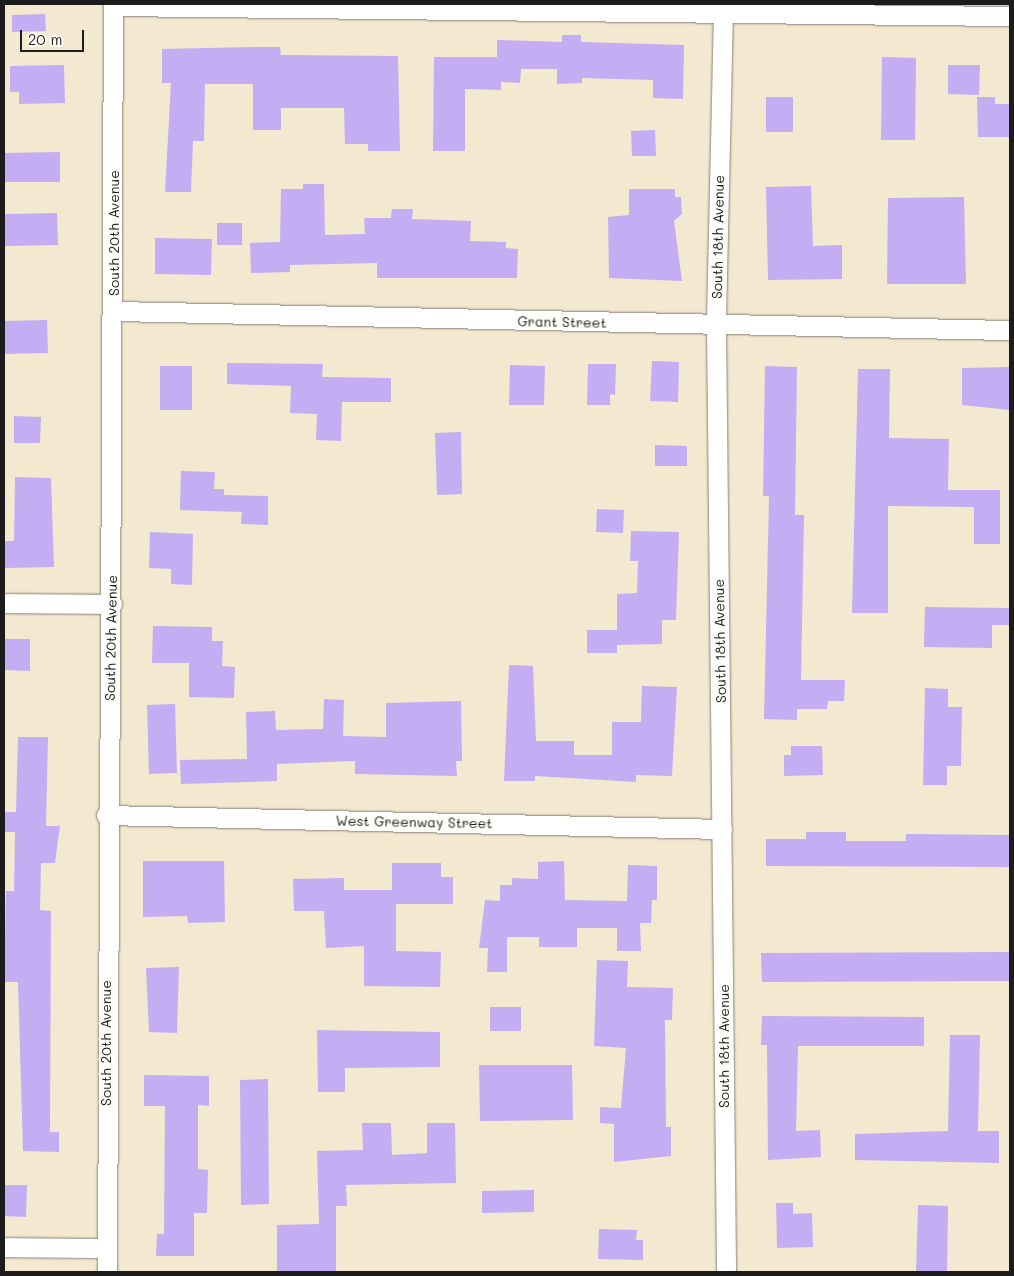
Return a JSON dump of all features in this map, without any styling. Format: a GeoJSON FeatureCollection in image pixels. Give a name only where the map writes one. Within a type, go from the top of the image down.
{"type":"FeatureCollection","features":[{"type":"Feature","properties":{"kind":"street"},"geometry":{"type":"LineString","coordinates":[[113,5],[549,6],[1010,16]]}},
{"type":"Feature","properties":{"kind":"street","name":"South 20th Avenue"},"geometry":{"type":"LineString","coordinates":[[108,1272],[106,1248],[106,815],[112,604],[115,312],[113,5]]}},
{"type":"Feature","properties":{"kind":"street","name":"South 18th Avenue"},"geometry":{"type":"LineString","coordinates":[[723,11],[716,326],[726,1272]]}},
{"type":"Feature","properties":{"kind":"street","name":"Grant Street"},"geometry":{"type":"LineString","coordinates":[[115,312],[716,326],[1010,330]]}},
{"type":"Feature","properties":{"kind":"street"},"geometry":{"type":"LineString","coordinates":[[4,603],[112,604]]}},
{"type":"Feature","properties":{"kind":"street","name":"West Greenway Street"},"geometry":{"type":"LineString","coordinates":[[106,815],[722,830]]}},
{"type":"Feature","properties":{"kind":"street"},"geometry":{"type":"LineString","coordinates":[[4,1247],[106,1248]]}},
{"type":"Feature","properties":{"kind":"building"},"geometry":{"type":"Polygon","coordinates":[[[45,14],[46,31],[12,32],[12,15],[45,14]]]}},
{"type":"Feature","properties":{"kind":"building"},"geometry":{"type":"Polygon","coordinates":[[[562,35],[581,35],[581,42],[684,45],[683,99],[653,98],[653,80],[582,78],[582,83],[557,84],[557,69],[521,69],[520,83],[501,82],[501,90],[465,89],[465,151],[433,151],[434,57],[497,57],[497,40],[562,42],[562,35]]]}},
{"type":"Feature","properties":{"kind":"building"},"geometry":{"type":"Polygon","coordinates":[[[280,47],[281,55],[398,56],[400,151],[368,151],[368,144],[345,144],[344,108],[281,108],[281,130],[253,130],[253,84],[205,84],[204,141],[193,141],[191,192],[165,192],[171,83],[162,83],[162,49],[280,47]]]}},
{"type":"Feature","properties":{"kind":"building"},"geometry":{"type":"Polygon","coordinates":[[[882,57],[916,58],[915,140],[881,140],[882,57]]]}},
{"type":"Feature","properties":{"kind":"building"},"geometry":{"type":"Polygon","coordinates":[[[64,65],[65,103],[19,104],[19,92],[10,92],[10,66],[64,65]]]}},
{"type":"Feature","properties":{"kind":"building"},"geometry":{"type":"Polygon","coordinates":[[[948,65],[980,65],[979,95],[948,94],[948,65]]]}},
{"type":"Feature","properties":{"kind":"building"},"geometry":{"type":"Polygon","coordinates":[[[766,97],[793,97],[793,132],[766,132],[766,97]]]}},
{"type":"Feature","properties":{"kind":"building"},"geometry":{"type":"Polygon","coordinates":[[[977,97],[995,97],[995,104],[1010,104],[1010,137],[978,137],[977,97]]]}},
{"type":"Feature","properties":{"kind":"building"},"geometry":{"type":"Polygon","coordinates":[[[655,130],[656,156],[632,156],[631,131],[655,130]]]}},
{"type":"Feature","properties":{"kind":"building"},"geometry":{"type":"Polygon","coordinates":[[[60,152],[60,182],[4,182],[4,153],[60,152]]]}},
{"type":"Feature","properties":{"kind":"building"},"geometry":{"type":"Polygon","coordinates":[[[303,184],[324,184],[325,235],[365,234],[364,218],[391,218],[392,209],[413,209],[412,219],[471,221],[470,241],[506,242],[506,248],[518,249],[517,278],[377,278],[377,263],[290,265],[290,272],[251,273],[250,243],[280,242],[281,189],[303,189],[303,184]]]}},
{"type":"Feature","properties":{"kind":"building"},"geometry":{"type":"Polygon","coordinates":[[[811,186],[813,246],[842,245],[842,279],[768,280],[766,187],[811,186]]]}},
{"type":"Feature","properties":{"kind":"building"},"geometry":{"type":"Polygon","coordinates":[[[629,189],[675,189],[675,197],[681,197],[682,214],[674,221],[682,281],[609,278],[608,217],[629,215],[629,189]]]}},
{"type":"Feature","properties":{"kind":"building"},"geometry":{"type":"Polygon","coordinates":[[[964,197],[966,284],[887,284],[888,198],[964,197]]]}},
{"type":"Feature","properties":{"kind":"building"},"geometry":{"type":"Polygon","coordinates":[[[57,213],[58,245],[4,246],[4,214],[57,213]]]}},
{"type":"Feature","properties":{"kind":"building"},"geometry":{"type":"Polygon","coordinates":[[[217,223],[242,223],[242,245],[217,245],[217,223]]]}},
{"type":"Feature","properties":{"kind":"building"},"geometry":{"type":"Polygon","coordinates":[[[155,238],[212,239],[211,275],[155,274],[155,238]]]}},
{"type":"Feature","properties":{"kind":"building"},"geometry":{"type":"Polygon","coordinates":[[[47,320],[48,353],[4,354],[4,321],[47,320]]]}},
{"type":"Feature","properties":{"kind":"building"},"geometry":{"type":"Polygon","coordinates":[[[652,361],[679,362],[678,402],[650,401],[652,361]]]}},
{"type":"Feature","properties":{"kind":"building"},"geometry":{"type":"Polygon","coordinates":[[[227,363],[323,364],[322,377],[391,378],[391,402],[342,402],[341,441],[316,440],[317,414],[290,413],[291,386],[227,384],[227,363]]]}},
{"type":"Feature","properties":{"kind":"building"},"geometry":{"type":"Polygon","coordinates":[[[588,364],[616,364],[615,395],[610,394],[610,405],[587,405],[588,364]]]}},
{"type":"Feature","properties":{"kind":"building"},"geometry":{"type":"Polygon","coordinates":[[[510,365],[545,366],[544,405],[509,405],[510,365]]]}},
{"type":"Feature","properties":{"kind":"building"},"geometry":{"type":"Polygon","coordinates":[[[160,366],[192,366],[192,410],[160,410],[160,366]]]}},
{"type":"Feature","properties":{"kind":"building"},"geometry":{"type":"Polygon","coordinates":[[[765,366],[797,367],[795,515],[804,515],[801,680],[845,680],[844,701],[828,701],[827,709],[797,709],[797,720],[764,719],[769,496],[763,496],[765,366]]]}},
{"type":"Feature","properties":{"kind":"building"},"geometry":{"type":"Polygon","coordinates":[[[1010,367],[1010,410],[962,405],[962,368],[1010,367]]]}},
{"type":"Feature","properties":{"kind":"building"},"geometry":{"type":"Polygon","coordinates":[[[858,369],[890,369],[889,438],[949,439],[948,490],[1000,490],[1000,544],[974,544],[974,507],[888,506],[888,613],[852,613],[858,369]]]}},
{"type":"Feature","properties":{"kind":"building"},"geometry":{"type":"Polygon","coordinates":[[[14,416],[41,417],[40,443],[14,443],[14,416]]]}},
{"type":"Feature","properties":{"kind":"building"},"geometry":{"type":"Polygon","coordinates":[[[461,432],[462,494],[437,495],[435,433],[461,432]]]}},
{"type":"Feature","properties":{"kind":"building"},"geometry":{"type":"Polygon","coordinates":[[[655,445],[687,446],[687,466],[655,466],[655,445]]]}},
{"type":"Feature","properties":{"kind":"building"},"geometry":{"type":"Polygon","coordinates":[[[181,471],[215,472],[214,489],[224,489],[224,495],[268,496],[268,525],[241,524],[242,512],[180,510],[181,471]]]}},
{"type":"Feature","properties":{"kind":"building"},"geometry":{"type":"Polygon","coordinates":[[[15,477],[51,478],[54,567],[5,568],[4,541],[14,541],[15,477]]]}},
{"type":"Feature","properties":{"kind":"building"},"geometry":{"type":"Polygon","coordinates":[[[597,509],[624,510],[623,533],[596,532],[597,509]]]}},
{"type":"Feature","properties":{"kind":"building"},"geometry":{"type":"Polygon","coordinates":[[[631,531],[679,532],[676,620],[662,620],[662,644],[617,645],[617,594],[637,593],[638,561],[630,561],[631,531]]]}},
{"type":"Feature","properties":{"kind":"building"},"geometry":{"type":"Polygon","coordinates":[[[150,532],[193,534],[192,585],[171,584],[171,569],[149,568],[150,532]]]}},
{"type":"Feature","properties":{"kind":"building"},"geometry":{"type":"Polygon","coordinates":[[[925,607],[1010,608],[1010,625],[992,625],[992,648],[924,647],[925,607]]]}},
{"type":"Feature","properties":{"kind":"building"},"geometry":{"type":"Polygon","coordinates":[[[153,626],[212,627],[212,641],[223,641],[222,666],[235,667],[234,698],[189,697],[189,663],[152,663],[153,626]]]}},
{"type":"Feature","properties":{"kind":"building"},"geometry":{"type":"Polygon","coordinates":[[[587,630],[617,630],[617,653],[587,653],[587,630]]]}},
{"type":"Feature","properties":{"kind":"building"},"geometry":{"type":"Polygon","coordinates":[[[4,639],[30,639],[30,671],[4,670],[4,639]]]}},
{"type":"Feature","properties":{"kind":"building"},"geometry":{"type":"Polygon","coordinates":[[[509,665],[533,666],[536,741],[574,741],[574,755],[612,755],[612,722],[641,722],[642,686],[677,687],[672,776],[636,775],[636,782],[535,776],[535,781],[504,781],[509,665]]]}},
{"type":"Feature","properties":{"kind":"building"},"geometry":{"type":"Polygon","coordinates":[[[925,688],[948,689],[948,707],[962,707],[961,766],[947,766],[947,785],[923,785],[925,688]]]}},
{"type":"Feature","properties":{"kind":"building"},"geometry":{"type":"Polygon","coordinates":[[[324,699],[344,700],[343,736],[386,737],[386,703],[461,701],[462,761],[456,761],[457,776],[355,774],[355,761],[277,764],[277,781],[181,784],[180,760],[247,759],[246,712],[275,711],[276,730],[323,729],[324,699]]]}},
{"type":"Feature","properties":{"kind":"building"},"geometry":{"type":"Polygon","coordinates":[[[175,704],[177,773],[149,774],[147,705],[175,704]]]}},
{"type":"Feature","properties":{"kind":"building"},"geometry":{"type":"Polygon","coordinates":[[[18,737],[48,737],[46,826],[60,826],[55,863],[41,863],[40,910],[51,911],[50,1132],[59,1132],[59,1152],[23,1151],[18,982],[4,982],[6,891],[14,891],[15,832],[4,832],[4,812],[16,812],[18,737]]]}},
{"type":"Feature","properties":{"kind":"building"},"geometry":{"type":"Polygon","coordinates":[[[791,746],[822,746],[823,775],[784,776],[784,755],[791,755],[791,746]]]}},
{"type":"Feature","properties":{"kind":"building"},"geometry":{"type":"Polygon","coordinates":[[[806,832],[846,832],[846,841],[906,841],[906,834],[1009,835],[1010,867],[766,866],[766,839],[806,839],[806,832]]]}},
{"type":"Feature","properties":{"kind":"building"},"geometry":{"type":"Polygon","coordinates":[[[143,861],[224,861],[225,922],[188,923],[187,916],[143,917],[143,861]]]}},
{"type":"Feature","properties":{"kind":"building"},"geometry":{"type":"Polygon","coordinates":[[[564,861],[565,900],[627,901],[628,865],[657,866],[657,900],[652,900],[651,923],[640,923],[641,951],[617,951],[617,928],[577,928],[577,947],[539,947],[539,937],[507,937],[507,972],[487,972],[488,948],[479,948],[485,900],[500,901],[500,885],[512,885],[512,878],[538,879],[538,862],[564,861]]]}},
{"type":"Feature","properties":{"kind":"building"},"geometry":{"type":"Polygon","coordinates":[[[392,863],[441,863],[441,877],[453,877],[453,904],[396,904],[396,951],[441,952],[440,987],[364,986],[364,946],[326,948],[324,911],[294,911],[293,879],[344,878],[344,890],[392,890],[392,863]]]}},
{"type":"Feature","properties":{"kind":"building"},"geometry":{"type":"Polygon","coordinates":[[[1010,952],[1010,981],[762,982],[761,953],[1010,952]]]}},
{"type":"Feature","properties":{"kind":"building"},"geometry":{"type":"Polygon","coordinates":[[[597,960],[628,961],[627,987],[673,988],[672,1020],[665,1020],[666,1127],[671,1127],[671,1156],[614,1162],[614,1124],[600,1123],[600,1107],[621,1108],[626,1048],[594,1046],[597,960]]]}},
{"type":"Feature","properties":{"kind":"building"},"geometry":{"type":"Polygon","coordinates":[[[179,967],[177,1033],[149,1032],[146,968],[179,967]]]}},
{"type":"Feature","properties":{"kind":"building"},"geometry":{"type":"Polygon","coordinates":[[[490,1007],[521,1007],[521,1031],[490,1031],[490,1007]]]}},
{"type":"Feature","properties":{"kind":"building"},"geometry":{"type":"Polygon","coordinates":[[[762,1016],[924,1017],[924,1046],[798,1046],[796,1131],[820,1130],[821,1157],[768,1160],[767,1045],[761,1045],[762,1016]]]}},
{"type":"Feature","properties":{"kind":"building"},"geometry":{"type":"Polygon","coordinates":[[[317,1030],[440,1032],[440,1067],[345,1068],[345,1092],[318,1092],[317,1030]]]}},
{"type":"Feature","properties":{"kind":"building"},"geometry":{"type":"Polygon","coordinates":[[[950,1035],[980,1035],[978,1131],[999,1131],[999,1163],[855,1160],[855,1134],[948,1131],[950,1035]]]}},
{"type":"Feature","properties":{"kind":"building"},"geometry":{"type":"Polygon","coordinates":[[[479,1065],[572,1065],[573,1120],[480,1121],[479,1065]]]}},
{"type":"Feature","properties":{"kind":"building"},"geometry":{"type":"Polygon","coordinates":[[[144,1075],[209,1076],[209,1106],[198,1105],[198,1169],[208,1170],[207,1213],[194,1213],[194,1256],[156,1256],[157,1234],[164,1234],[165,1106],[144,1106],[144,1075]]]}},
{"type":"Feature","properties":{"kind":"building"},"geometry":{"type":"Polygon","coordinates":[[[268,1079],[269,1204],[241,1205],[240,1080],[268,1079]]]}},
{"type":"Feature","properties":{"kind":"building"},"geometry":{"type":"Polygon","coordinates":[[[362,1123],[391,1123],[392,1155],[427,1153],[427,1123],[455,1123],[456,1183],[346,1185],[347,1206],[336,1206],[336,1272],[277,1272],[277,1225],[319,1224],[317,1151],[363,1150],[362,1123]]]}},
{"type":"Feature","properties":{"kind":"building"},"geometry":{"type":"Polygon","coordinates":[[[4,1185],[27,1185],[26,1217],[4,1216],[4,1185]]]}},
{"type":"Feature","properties":{"kind":"building"},"geometry":{"type":"Polygon","coordinates":[[[534,1190],[534,1212],[482,1213],[482,1191],[534,1190]]]}},
{"type":"Feature","properties":{"kind":"building"},"geometry":{"type":"Polygon","coordinates":[[[776,1203],[793,1203],[793,1214],[812,1213],[813,1247],[777,1248],[776,1203]]]}},
{"type":"Feature","properties":{"kind":"building"},"geometry":{"type":"Polygon","coordinates":[[[918,1205],[948,1206],[947,1272],[916,1272],[918,1205]]]}},
{"type":"Feature","properties":{"kind":"building"},"geometry":{"type":"Polygon","coordinates":[[[599,1229],[637,1230],[636,1240],[643,1240],[643,1260],[598,1259],[599,1229]]]}}]}
